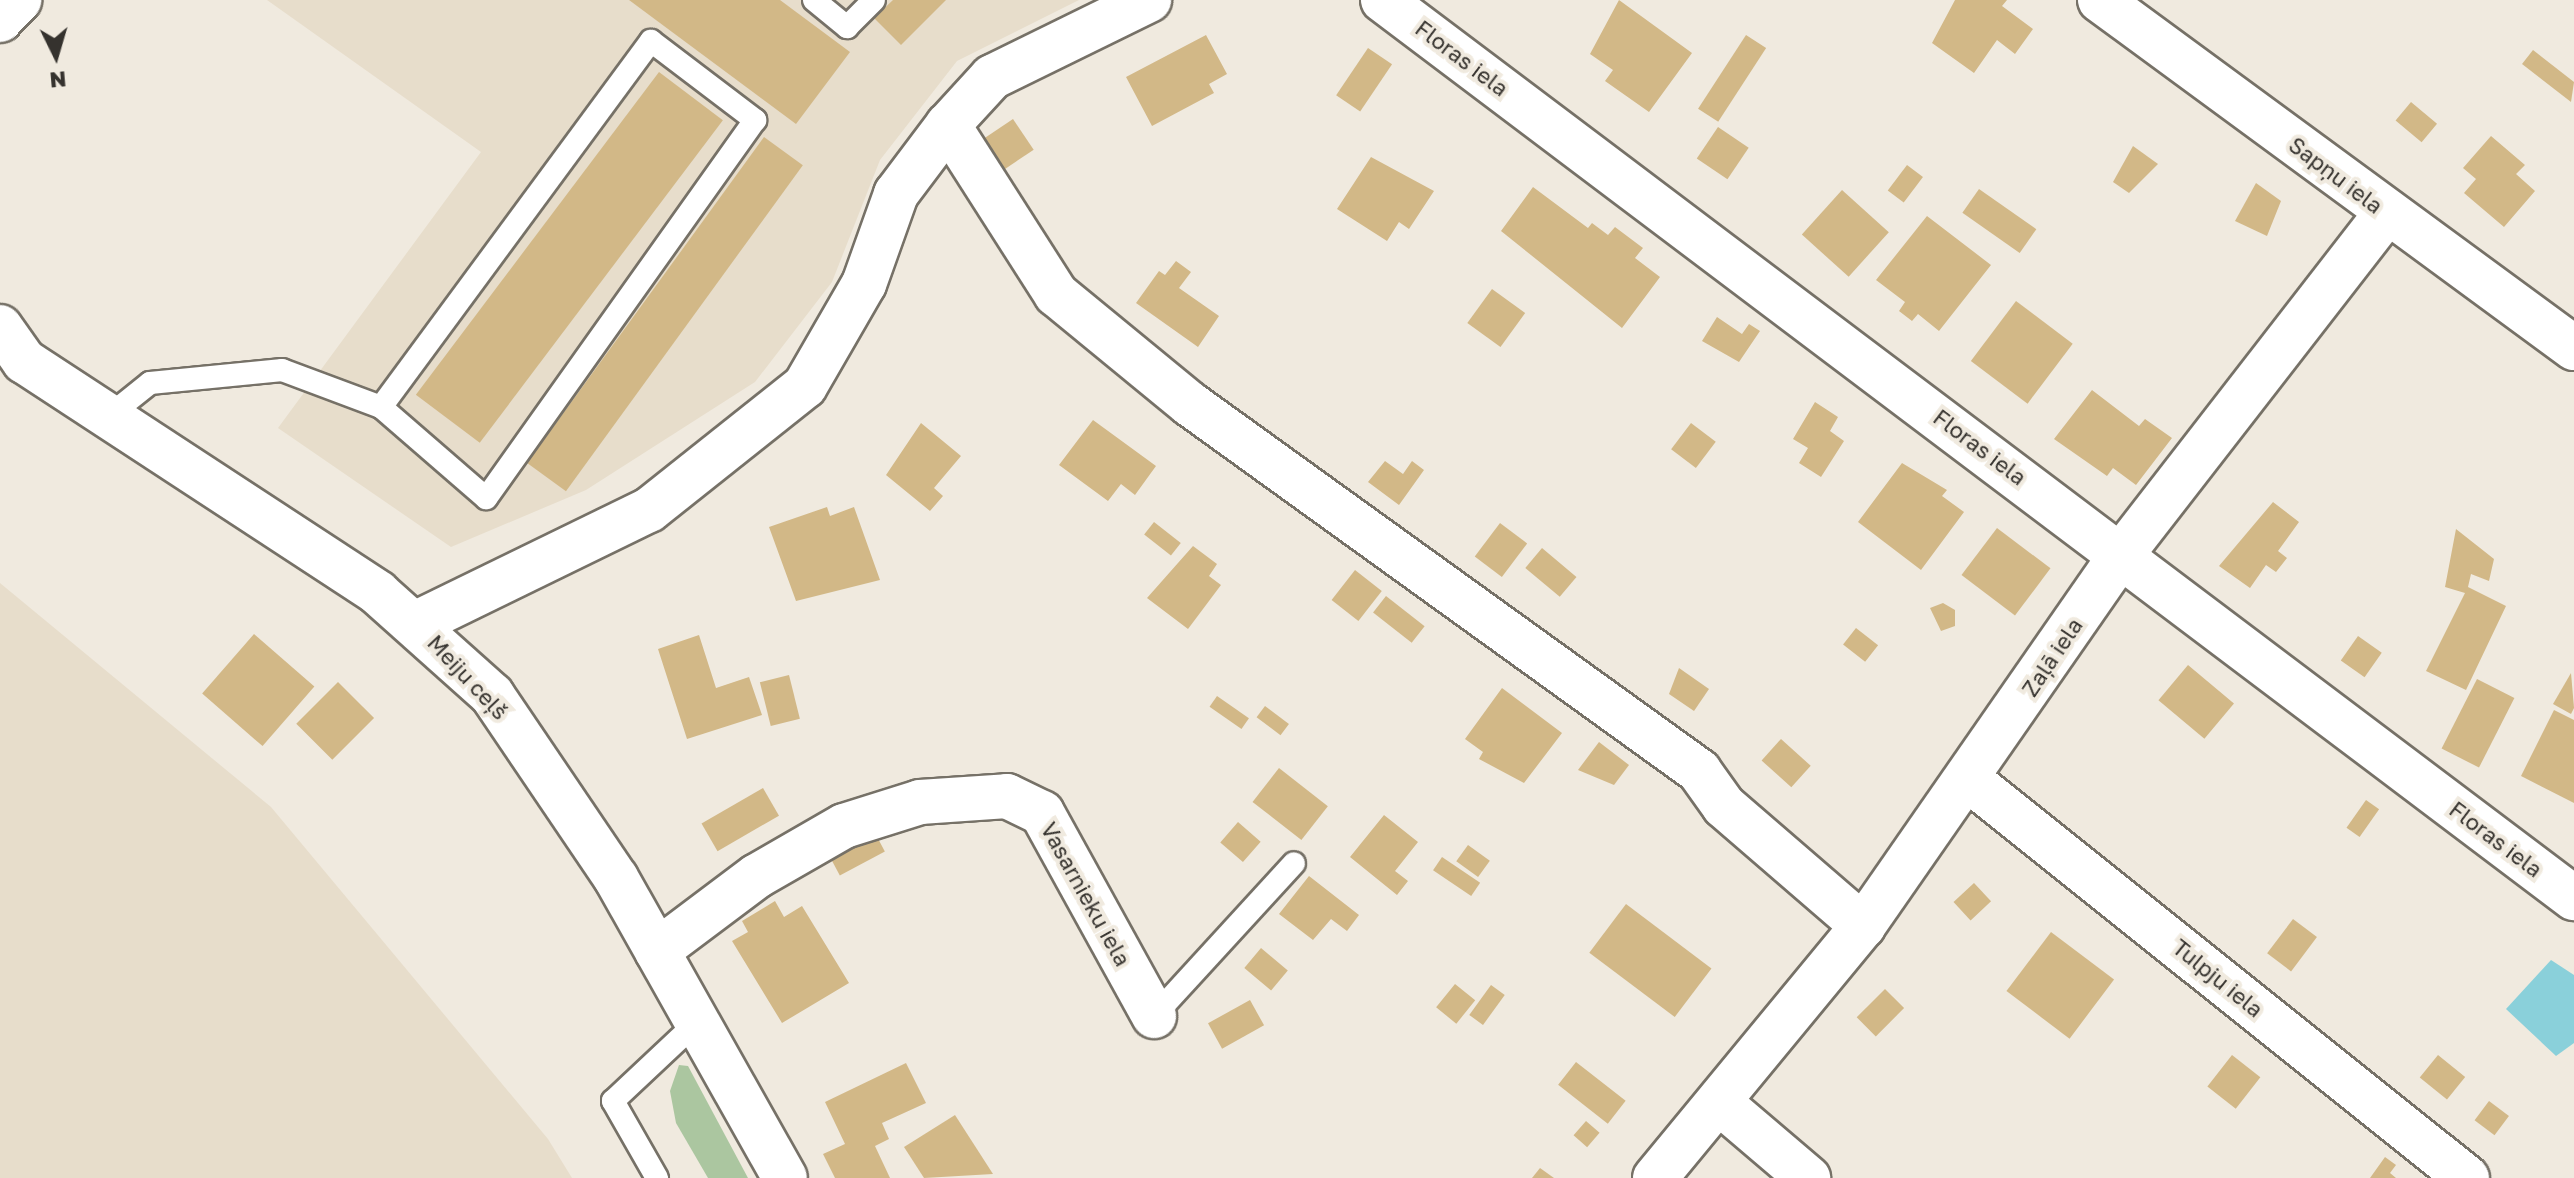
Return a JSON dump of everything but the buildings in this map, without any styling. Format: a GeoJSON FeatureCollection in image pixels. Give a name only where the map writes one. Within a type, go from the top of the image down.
{"type":"FeatureCollection","features":[{"type":"Feature","properties":{"kind":"street"},"geometry":{"type":"LineString","coordinates":[[0,20],[19,0]]}},
{"type":"Feature","properties":{"kind":"street"},"geometry":{"type":"LineString","coordinates":[[417,623],[649,510],[805,386],[864,284],[896,194],[948,125],[992,77],[1149,0]]}},
{"type":"Feature","properties":{"kind":"street","name":"Floras iela"},"geometry":{"type":"LineString","coordinates":[[1383,0],[2122,554],[2574,898]]}},
{"type":"Feature","properties":{"kind":"street","name":"Sapņu iela"},"geometry":{"type":"LineString","coordinates":[[2100,0],[2574,348]]}},
{"type":"Feature","properties":{"kind":"street"},"geometry":{"type":"LineString","coordinates":[[948,125],[1056,294],[1190,404],[1699,771],[1724,806],[1863,926]]}},
{"type":"Feature","properties":{"kind":"street","name":"Zaļā iela"},"geometry":{"type":"LineString","coordinates":[[1655,1178],[1863,926],[2122,554],[2387,212]]}},
{"type":"Feature","properties":{"kind":"street","name":"Meiju ceļš"},"geometry":{"type":"LineString","coordinates":[[8,350],[110,415],[417,623],[492,695],[657,951],[785,1178]]}},
{"type":"Feature","properties":{"kind":"street","name":"Tulpju iela"},"geometry":{"type":"LineString","coordinates":[[1968,779],[2467,1178]]}},
{"type":"Feature","properties":{"kind":"street","name":"Vasarnieku iela"},"geometry":{"type":"LineString","coordinates":[[657,951],[757,876],[844,826],[920,802],[1007,796],[1042,813],[1154,1016]]}},
{"type":"Feature","properties":{"kind":"street"},"geometry":{"type":"LineString","coordinates":[[1720,1103],[1808,1178]]}},
{"type":"Feature","properties":{"kind":"lane"},"geometry":{"type":"LineString","coordinates":[[814,0],[847,27],[874,0]]}},
{"type":"Feature","properties":{"kind":"lane"},"geometry":{"type":"LineString","coordinates":[[110,415],[150,383],[282,370],[381,407],[486,498],[755,120],[651,41],[381,407]]}},
{"type":"Feature","properties":{"kind":"lane"},"geometry":{"type":"LineString","coordinates":[[1154,1016],[1294,863]]}},
{"type":"Feature","properties":{"kind":"lane"},"geometry":{"type":"LineString","coordinates":[[657,1178],[613,1101],[697,1022]]}},
{"type":"Feature","properties":{"kind":"shaded area"},"geometry":{"type":"Polygon","coordinates":[[[267,0],[1079,0],[957,61],[880,160],[832,282],[755,382],[586,490],[451,547],[278,428],[481,152],[267,0]]]}},
{"type":"Feature","properties":{"kind":"shaded area"},"geometry":{"type":"Polygon","coordinates":[[[0,583],[271,807],[548,1139],[572,1178],[0,1178],[0,583]]]}},
{"type":"Feature","properties":{"kind":"green space"},"geometry":{"type":"Polygon","coordinates":[[[679,1065],[688,1066],[748,1178],[708,1178],[676,1123],[670,1091],[679,1065]]]}},
{"type":"Feature","properties":{"kind":"water"},"geometry":{"type":"Polygon","coordinates":[[[2551,960],[2574,975],[2574,1043],[2556,1056],[2506,1009],[2551,960]]]}}]}
